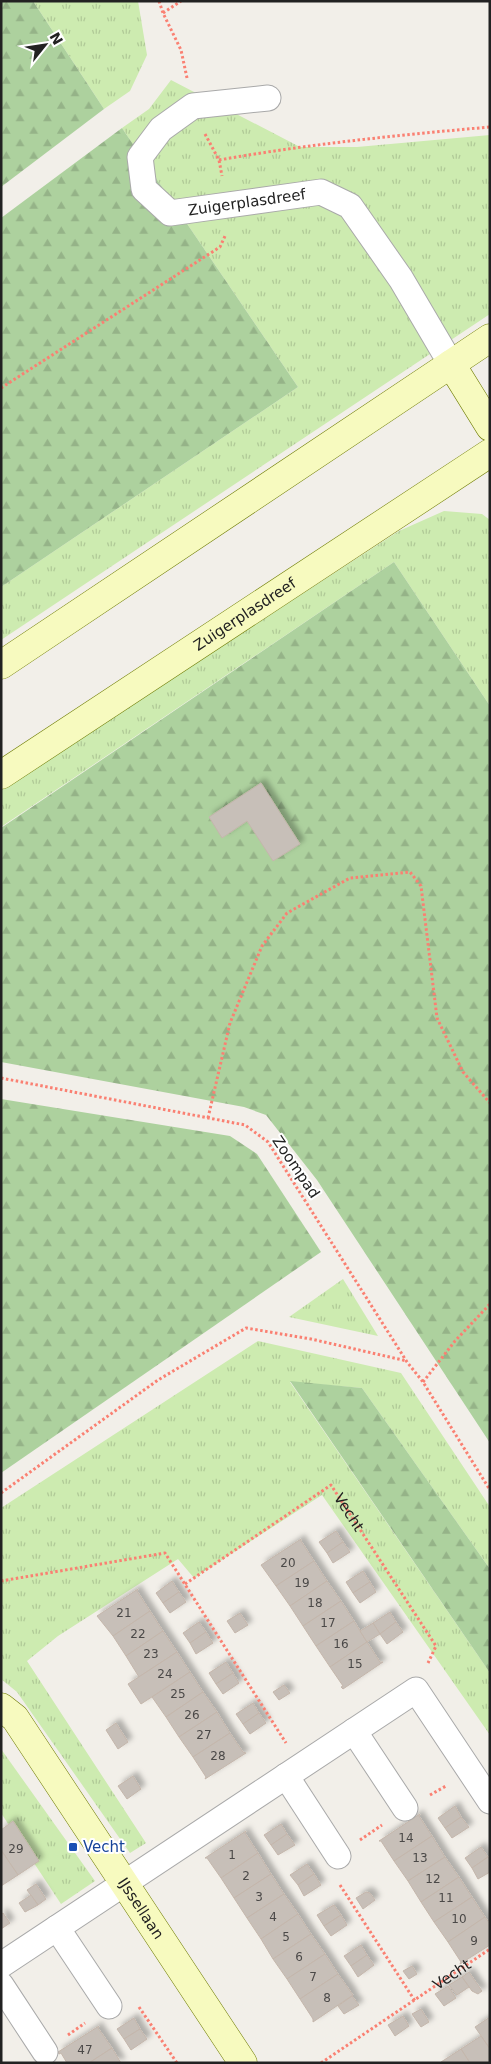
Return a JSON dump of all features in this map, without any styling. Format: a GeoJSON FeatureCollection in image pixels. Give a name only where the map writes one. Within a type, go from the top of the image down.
{"type":"FeatureCollection","features":[{"type":"Feature","properties":{"kind":"main road"},"geometry":{"type":"LineString","coordinates":[[1,665],[490,338]]}},
{"type":"Feature","properties":{"kind":"main road"},"geometry":{"type":"LineString","coordinates":[[451,364],[490,427]]}},
{"type":"Feature","properties":{"kind":"main road","name":"Zuigerplasdreef"},"geometry":{"type":"LineString","coordinates":[[1,775],[490,453]]}},
{"type":"Feature","properties":{"kind":"main road","name":"IJssellaan"},"geometry":{"type":"LineString","coordinates":[[1,1707],[15,1718],[243,2063]]}},
{"type":"Feature","properties":{"kind":"street","name":"Zuigerplasdreef"},"geometry":{"type":"LineString","coordinates":[[268,98],[193,106],[161,129],[140,157],[144,189],[170,213],[321,192],[350,206],[401,279],[451,364]]}},
{"type":"Feature","properties":{"kind":"street"},"geometry":{"type":"LineString","coordinates":[[1,1965],[416,1690],[490,1802]]}},
{"type":"Feature","properties":{"kind":"street"},"geometry":{"type":"LineString","coordinates":[[354,1731],[405,1808]]}},
{"type":"Feature","properties":{"kind":"street"},"geometry":{"type":"LineString","coordinates":[[293,1771],[338,1856]]}},
{"type":"Feature","properties":{"kind":"street"},"geometry":{"type":"LineString","coordinates":[[57,1928],[109,2006]]}},
{"type":"Feature","properties":{"kind":"street"},"geometry":{"type":"LineString","coordinates":[[1,1985],[45,2052]]}},
{"type":"Feature","properties":{"kind":"path"},"geometry":{"type":"LineString","coordinates":[[162,13],[181,1]]}},
{"type":"Feature","properties":{"kind":"path"},"geometry":{"type":"LineString","coordinates":[[219,160],[335,143],[490,127]]}},
{"type":"Feature","properties":{"kind":"path"},"geometry":{"type":"LineString","coordinates":[[1,388],[220,247],[228,230],[228,206]]}},
{"type":"Feature","properties":{"kind":"path"},"geometry":{"type":"LineString","coordinates":[[208,1118],[230,1023],[262,946],[287,913],[350,878],[410,872],[421,886],[437,1018],[463,1072],[490,1103]]}},
{"type":"Feature","properties":{"kind":"path","name":"Zoompad"},"geometry":{"type":"LineString","coordinates":[[1,1078],[246,1125],[268,1142],[407,1362],[423,1382],[490,1490]]}},
{"type":"Feature","properties":{"kind":"path"},"geometry":{"type":"LineString","coordinates":[[423,1382],[455,1341],[490,1304]]}},
{"type":"Feature","properties":{"kind":"path"},"geometry":{"type":"LineString","coordinates":[[1,1493],[158,1380],[246,1328],[311,1338],[407,1362]]}},
{"type":"Feature","properties":{"kind":"path","name":"Vecht"},"geometry":{"type":"LineString","coordinates":[[185,1584],[331,1485],[436,1646],[416,1690]]}},
{"type":"Feature","properties":{"kind":"path"},"geometry":{"type":"LineString","coordinates":[[1,1581],[165,1553],[185,1584],[293,1771]]}},
{"type":"Feature","properties":{"kind":"path"},"geometry":{"type":"LineString","coordinates":[[415,2001],[331,1870],[338,1856],[405,1808],[471,1773]]}},
{"type":"Feature","properties":{"kind":"path","name":"Vecht"},"geometry":{"type":"LineString","coordinates":[[321,2063],[490,1949]]}},
{"type":"Feature","properties":{"kind":"green space"},"geometry":{"type":"Polygon","coordinates":[[[1,1],[33,1],[104,109],[1,187],[1,1]]]}},
{"type":"Feature","properties":{"kind":"green space"},"geometry":{"type":"Polygon","coordinates":[[[33,1],[138,1],[147,55],[130,91],[104,109],[33,1]]]}},
{"type":"Feature","properties":{"kind":"green space"},"geometry":{"type":"Polygon","coordinates":[[[171,80],[300,147],[357,147],[490,135],[490,314],[1,640],[1,587],[298,387],[122,128],[149,109],[171,80]]]}},
{"type":"Feature","properties":{"kind":"green space"},"geometry":{"type":"Polygon","coordinates":[[[122,128],[298,387],[1,587],[1,218],[122,128]]]}},
{"type":"Feature","properties":{"kind":"green space"},"geometry":{"type":"Polygon","coordinates":[[[444,511],[482,514],[490,520],[490,706],[394,562],[1,827],[1,790],[399,531],[444,511]]]}},
{"type":"Feature","properties":{"kind":"green space"},"geometry":{"type":"Polygon","coordinates":[[[394,562],[490,706],[490,1443],[317,1180],[266,1115],[244,1107],[1,1062],[1,828],[394,562]]]}},
{"type":"Feature","properties":{"kind":"green space"},"geometry":{"type":"Polygon","coordinates":[[[1,1099],[230,1136],[257,1154],[321,1252],[1,1473],[1,1099]]]}},
{"type":"Feature","properties":{"kind":"green space"},"geometry":{"type":"Polygon","coordinates":[[[343,1279],[378,1336],[289,1317],[343,1279]]]}},
{"type":"Feature","properties":{"kind":"green space"},"geometry":{"type":"Polygon","coordinates":[[[258,1341],[401,1373],[490,1507],[490,1569],[362,1388],[290,1382],[490,1673],[490,1735],[322,1495],[194,1578],[178,1559],[58,1636],[27,1661],[146,1843],[130,1853],[17,1692],[1,1679],[1,1508],[258,1341]]]}},
{"type":"Feature","properties":{"kind":"green space"},"geometry":{"type":"Polygon","coordinates":[[[290,1381],[362,1388],[490,1569],[490,1673],[290,1381]]]}},
{"type":"Feature","properties":{"kind":"green space"},"geometry":{"type":"Polygon","coordinates":[[[1,1749],[95,1881],[61,1904],[1,1813],[1,1749]]]}},
{"type":"Feature","properties":{"kind":"building"},"geometry":{"type":"Polygon","coordinates":[[[261,783],[300,844],[273,861],[247,821],[222,838],[209,817],[261,783]]]}},
{"type":"Feature","properties":{"kind":"building"},"geometry":{"type":"Polygon","coordinates":[[[336,1531],[343,1542],[327,1553],[319,1542],[336,1531]]]}},
{"type":"Feature","properties":{"kind":"building"},"geometry":{"type":"Polygon","coordinates":[[[301,1539],[314,1561],[276,1586],[261,1565],[301,1539]]]}},
{"type":"Feature","properties":{"kind":"building"},"geometry":{"type":"Polygon","coordinates":[[[343,1542],[350,1552],[333,1563],[327,1553],[343,1542]]]}},
{"type":"Feature","properties":{"kind":"building"},"geometry":{"type":"Polygon","coordinates":[[[314,1561],[327,1581],[290,1606],[276,1586],[314,1561]]]}},
{"type":"Feature","properties":{"kind":"building"},"geometry":{"type":"Polygon","coordinates":[[[363,1571],[370,1582],[353,1593],[346,1582],[363,1571]]]}},
{"type":"Feature","properties":{"kind":"building"},"geometry":{"type":"Polygon","coordinates":[[[172,1581],[179,1592],[163,1603],[156,1593],[172,1581]]]}},
{"type":"Feature","properties":{"kind":"building"},"geometry":{"type":"Polygon","coordinates":[[[327,1581],[341,1601],[303,1626],[290,1606],[327,1581]]]}},
{"type":"Feature","properties":{"kind":"building"},"geometry":{"type":"Polygon","coordinates":[[[370,1582],[376,1592],[360,1603],[353,1593],[370,1582]]]}},
{"type":"Feature","properties":{"kind":"building"},"geometry":{"type":"Polygon","coordinates":[[[138,1589],[137,1591],[150,1611],[113,1636],[97,1616],[138,1589]]]}},
{"type":"Feature","properties":{"kind":"building"},"geometry":{"type":"Polygon","coordinates":[[[179,1592],[186,1602],[170,1613],[163,1603],[179,1592]]]}},
{"type":"Feature","properties":{"kind":"building"},"geometry":{"type":"Polygon","coordinates":[[[341,1601],[354,1621],[316,1646],[303,1626],[341,1601]]]}},
{"type":"Feature","properties":{"kind":"building"},"geometry":{"type":"Polygon","coordinates":[[[150,1611],[163,1631],[126,1656],[113,1636],[150,1611]]]}},
{"type":"Feature","properties":{"kind":"building"},"geometry":{"type":"Polygon","coordinates":[[[390,1612],[396,1622],[380,1634],[373,1623],[390,1612]]]}},
{"type":"Feature","properties":{"kind":"building"},"geometry":{"type":"Polygon","coordinates":[[[240,1613],[248,1625],[235,1633],[227,1621],[240,1613]]]}},
{"type":"Feature","properties":{"kind":"building"},"geometry":{"type":"Polygon","coordinates":[[[354,1621],[367,1642],[330,1667],[316,1646],[354,1621]]]}},
{"type":"Feature","properties":{"kind":"building"},"geometry":{"type":"Polygon","coordinates":[[[199,1622],[206,1632],[190,1643],[183,1633],[199,1622]]]}},
{"type":"Feature","properties":{"kind":"building"},"geometry":{"type":"Polygon","coordinates":[[[396,1622],[403,1632],[387,1644],[380,1634],[396,1622]]]}},
{"type":"Feature","properties":{"kind":"building"},"geometry":{"type":"Polygon","coordinates":[[[373,1623],[380,1634],[367,1642],[360,1631],[373,1623]]]}},
{"type":"Feature","properties":{"kind":"building"},"geometry":{"type":"Polygon","coordinates":[[[163,1631],[177,1652],[139,1677],[126,1656],[163,1631]]]}},
{"type":"Feature","properties":{"kind":"building"},"geometry":{"type":"Polygon","coordinates":[[[206,1632],[213,1643],[196,1654],[190,1643],[206,1632]]]}},
{"type":"Feature","properties":{"kind":"building"},"geometry":{"type":"Polygon","coordinates":[[[367,1642],[380,1662],[383,1662],[343,1689],[341,1687],[343,1686],[330,1667],[367,1642]]]}},
{"type":"Feature","properties":{"kind":"building"},"geometry":{"type":"Polygon","coordinates":[[[177,1652],[190,1672],[141,1704],[128,1684],[177,1652]]]}},
{"type":"Feature","properties":{"kind":"building"},"geometry":{"type":"Polygon","coordinates":[[[226,1662],[233,1673],[216,1684],[209,1673],[226,1662]]]}},
{"type":"Feature","properties":{"kind":"building"},"geometry":{"type":"Polygon","coordinates":[[[190,1672],[203,1692],[166,1717],[152,1697],[190,1672]]]}},
{"type":"Feature","properties":{"kind":"building"},"geometry":{"type":"Polygon","coordinates":[[[233,1673],[239,1683],[223,1694],[216,1684],[233,1673]]]}},
{"type":"Feature","properties":{"kind":"building"},"geometry":{"type":"Polygon","coordinates":[[[284,1685],[290,1693],[279,1700],[273,1692],[284,1685]]]}},
{"type":"Feature","properties":{"kind":"building"},"geometry":{"type":"Polygon","coordinates":[[[203,1692],[217,1712],[179,1737],[166,1717],[203,1692]]]}},
{"type":"Feature","properties":{"kind":"building"},"geometry":{"type":"Polygon","coordinates":[[[253,1703],[259,1713],[243,1724],[236,1714],[253,1703]]]}},
{"type":"Feature","properties":{"kind":"building"},"geometry":{"type":"Polygon","coordinates":[[[217,1712],[230,1733],[193,1757],[179,1737],[217,1712]]]}},
{"type":"Feature","properties":{"kind":"building"},"geometry":{"type":"Polygon","coordinates":[[[259,1713],[266,1723],[250,1734],[243,1724],[259,1713]]]}},
{"type":"Feature","properties":{"kind":"building"},"geometry":{"type":"Polygon","coordinates":[[[116,1723],[128,1742],[118,1749],[106,1730],[116,1723]]]}},
{"type":"Feature","properties":{"kind":"building"},"geometry":{"type":"Polygon","coordinates":[[[230,1733],[243,1752],[246,1753],[205,1779],[206,1777],[193,1757],[230,1733]]]}},
{"type":"Feature","properties":{"kind":"building"},"geometry":{"type":"Polygon","coordinates":[[[133,1776],[141,1789],[127,1799],[118,1786],[133,1776]]]}},
{"type":"Feature","properties":{"kind":"building"},"geometry":{"type":"Polygon","coordinates":[[[455,1806],[461,1817],[445,1828],[438,1818],[455,1806]]]}},
{"type":"Feature","properties":{"kind":"building"},"geometry":{"type":"Polygon","coordinates":[[[420,1814],[419,1816],[432,1836],[394,1861],[381,1841],[379,1841],[420,1814]]]}},
{"type":"Feature","properties":{"kind":"building"},"geometry":{"type":"Polygon","coordinates":[[[461,1817],[469,1827],[452,1838],[445,1828],[461,1817]]]}},
{"type":"Feature","properties":{"kind":"building"},"geometry":{"type":"Polygon","coordinates":[[[13,1821],[39,1861],[18,1875],[1,1850],[1,1830],[13,1821]]]}},
{"type":"Feature","properties":{"kind":"building"},"geometry":{"type":"Polygon","coordinates":[[[281,1824],[287,1834],[271,1845],[264,1835],[281,1824]]]}},
{"type":"Feature","properties":{"kind":"building"},"geometry":{"type":"Polygon","coordinates":[[[246,1831],[245,1833],[258,1853],[221,1878],[207,1858],[205,1858],[246,1831]]]}},
{"type":"Feature","properties":{"kind":"building"},"geometry":{"type":"Polygon","coordinates":[[[287,1834],[295,1845],[278,1855],[271,1845],[287,1834]]]}},
{"type":"Feature","properties":{"kind":"building"},"geometry":{"type":"Polygon","coordinates":[[[432,1836],[445,1857],[408,1881],[394,1861],[432,1836]]]}},
{"type":"Feature","properties":{"kind":"building"},"geometry":{"type":"Polygon","coordinates":[[[481,1847],[488,1857],[472,1868],[465,1858],[481,1847]]]}},
{"type":"Feature","properties":{"kind":"building"},"geometry":{"type":"Polygon","coordinates":[[[1,1850],[18,1875],[1,1886],[1,1850]]]}},
{"type":"Feature","properties":{"kind":"building"},"geometry":{"type":"Polygon","coordinates":[[[258,1853],[271,1874],[234,1898],[221,1878],[258,1853]]]}},
{"type":"Feature","properties":{"kind":"building"},"geometry":{"type":"Polygon","coordinates":[[[445,1857],[459,1877],[421,1902],[408,1881],[445,1857]]]}},
{"type":"Feature","properties":{"kind":"building"},"geometry":{"type":"Polygon","coordinates":[[[488,1857],[490,1860],[490,1872],[478,1879],[472,1868],[488,1857]]]}},
{"type":"Feature","properties":{"kind":"building"},"geometry":{"type":"Polygon","coordinates":[[[307,1864],[314,1874],[298,1885],[290,1875],[307,1864]]]}},
{"type":"Feature","properties":{"kind":"building"},"geometry":{"type":"Polygon","coordinates":[[[271,1874],[284,1894],[247,1918],[234,1898],[271,1874]]]}},
{"type":"Feature","properties":{"kind":"building"},"geometry":{"type":"Polygon","coordinates":[[[314,1874],[321,1885],[304,1896],[298,1885],[314,1874]]]}},
{"type":"Feature","properties":{"kind":"building"},"geometry":{"type":"Polygon","coordinates":[[[459,1877],[472,1897],[434,1922],[421,1902],[459,1877]]]}},
{"type":"Feature","properties":{"kind":"building"},"geometry":{"type":"Polygon","coordinates":[[[36,1884],[46,1899],[38,1905],[27,1890],[36,1884]]]}},
{"type":"Feature","properties":{"kind":"building"},"geometry":{"type":"Polygon","coordinates":[[[366,1892],[370,1893],[375,1900],[363,1909],[356,1898],[366,1892]]]}},
{"type":"Feature","properties":{"kind":"building"},"geometry":{"type":"Polygon","coordinates":[[[284,1894],[298,1914],[261,1939],[247,1918],[284,1894]]]}},
{"type":"Feature","properties":{"kind":"building"},"geometry":{"type":"Polygon","coordinates":[[[31,1895],[38,1905],[25,1912],[19,1903],[31,1895]]]}},
{"type":"Feature","properties":{"kind":"building"},"geometry":{"type":"Polygon","coordinates":[[[472,1897],[485,1917],[448,1942],[434,1922],[472,1897]]]}},
{"type":"Feature","properties":{"kind":"building"},"geometry":{"type":"Polygon","coordinates":[[[334,1905],[341,1915],[324,1926],[317,1915],[334,1905]]]}},
{"type":"Feature","properties":{"kind":"building"},"geometry":{"type":"Polygon","coordinates":[[[3,1913],[10,1923],[1,1929],[1,1914],[3,1913]]]}},
{"type":"Feature","properties":{"kind":"building"},"geometry":{"type":"Polygon","coordinates":[[[298,1914],[311,1934],[273,1959],[261,1939],[298,1914]]]}},
{"type":"Feature","properties":{"kind":"building"},"geometry":{"type":"Polygon","coordinates":[[[341,1915],[347,1925],[331,1936],[324,1926],[341,1915]]]}},
{"type":"Feature","properties":{"kind":"building"},"geometry":{"type":"Polygon","coordinates":[[[485,1917],[490,1924],[490,1945],[460,1964],[461,1962],[448,1942],[485,1917]]]}},
{"type":"Feature","properties":{"kind":"building"},"geometry":{"type":"Polygon","coordinates":[[[311,1934],[325,1954],[287,1979],[273,1959],[311,1934]]]}},
{"type":"Feature","properties":{"kind":"building"},"geometry":{"type":"Polygon","coordinates":[[[361,1945],[367,1955],[351,1966],[344,1956],[361,1945]]]}},
{"type":"Feature","properties":{"kind":"building"},"geometry":{"type":"Polygon","coordinates":[[[325,1954],[338,1974],[300,1999],[287,1979],[325,1954]]]}},
{"type":"Feature","properties":{"kind":"building"},"geometry":{"type":"Polygon","coordinates":[[[367,1955],[374,1965],[358,1977],[351,1966],[367,1955]]]}},
{"type":"Feature","properties":{"kind":"building"},"geometry":{"type":"Polygon","coordinates":[[[412,1966],[417,1974],[409,1979],[403,1971],[412,1966]]]}},
{"type":"Feature","properties":{"kind":"building"},"geometry":{"type":"Polygon","coordinates":[[[469,1972],[482,1991],[478,1994],[472,1991],[462,1977],[469,1972]]]}},
{"type":"Feature","properties":{"kind":"building"},"geometry":{"type":"Polygon","coordinates":[[[338,1974],[353,1995],[313,2022],[300,1999],[338,1974]]]}},
{"type":"Feature","properties":{"kind":"building"},"geometry":{"type":"Polygon","coordinates":[[[462,1977],[469,1987],[457,1995],[449,1985],[462,1977]]]}},
{"type":"Feature","properties":{"kind":"building"},"geometry":{"type":"Polygon","coordinates":[[[448,1986],[456,1998],[444,2006],[435,1994],[448,1986]]]}},
{"type":"Feature","properties":{"kind":"building"},"geometry":{"type":"Polygon","coordinates":[[[352,1996],[359,2005],[344,2014],[338,2006],[352,1996]]]}},
{"type":"Feature","properties":{"kind":"building"},"geometry":{"type":"Polygon","coordinates":[[[421,2009],[429,2022],[421,2027],[412,2014],[421,2009]]]}},
{"type":"Feature","properties":{"kind":"building"},"geometry":{"type":"Polygon","coordinates":[[[403,2016],[409,2026],[395,2036],[388,2025],[403,2016]]]}},
{"type":"Feature","properties":{"kind":"building"},"geometry":{"type":"Polygon","coordinates":[[[490,2017],[490,2049],[475,2027],[490,2017]]]}},
{"type":"Feature","properties":{"kind":"building"},"geometry":{"type":"Polygon","coordinates":[[[134,2018],[140,2029],[124,2039],[117,2029],[134,2018]]]}},
{"type":"Feature","properties":{"kind":"building"},"geometry":{"type":"Polygon","coordinates":[[[99,2026],[98,2028],[112,2048],[89,2063],[67,2063],[61,2053],[59,2054],[58,2052],[99,2026]]]}},
{"type":"Feature","properties":{"kind":"building"},"geometry":{"type":"Polygon","coordinates":[[[140,2029],[147,2039],[131,2050],[124,2039],[140,2029]]]}},
{"type":"Feature","properties":{"kind":"building"},"geometry":{"type":"Polygon","coordinates":[[[481,2036],[490,2049],[490,2063],[470,2063],[461,2049],[481,2036]]]}},
{"type":"Feature","properties":{"kind":"building"},"geometry":{"type":"Polygon","coordinates":[[[112,2048],[121,2063],[89,2063],[112,2048]]]}},
{"type":"Feature","properties":{"kind":"building"},"geometry":{"type":"Polygon","coordinates":[[[461,2049],[470,2063],[441,2062],[461,2049]]]}},
{"type":"Feature","properties":{"kind":"place","name":"Vecht"},"geometry":{"type":"Point","coordinates":[73,1847]}}]}
